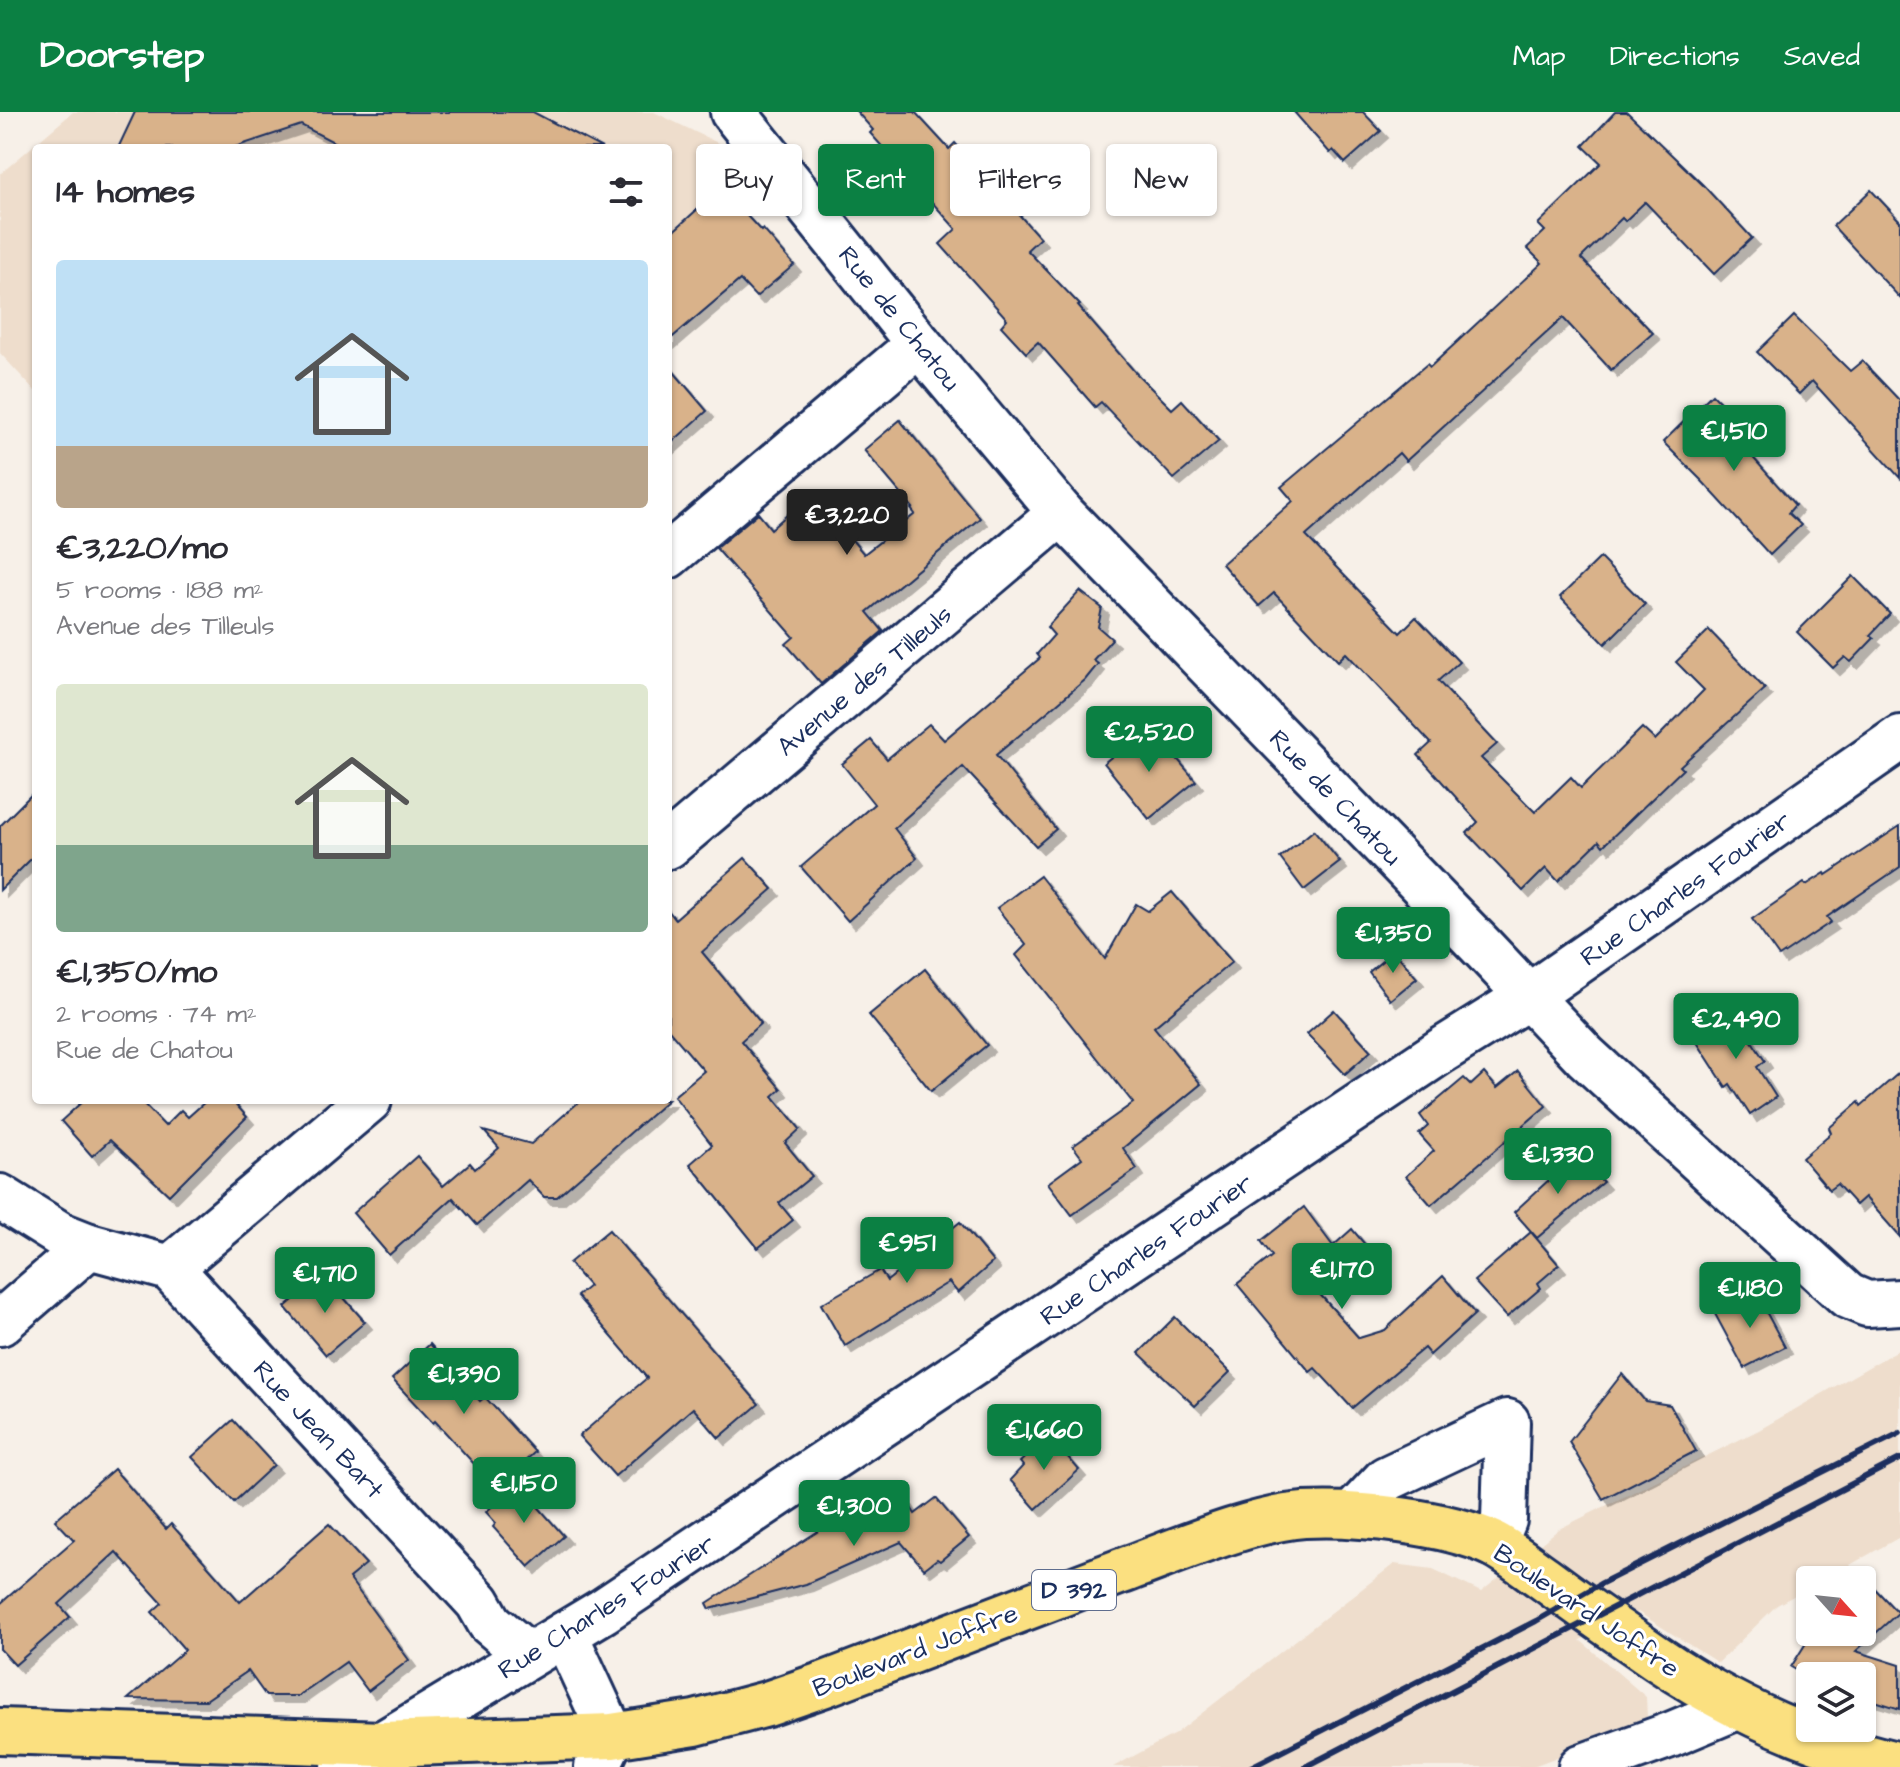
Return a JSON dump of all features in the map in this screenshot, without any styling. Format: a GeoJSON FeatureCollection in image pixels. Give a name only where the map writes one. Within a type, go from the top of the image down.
{"type":"FeatureCollection","features":[{"type":"Feature","properties":{"kind":"main road","name":"Boulevard Joffre"},"geometry":{"type":"LineString","coordinates":[[0,1731],[604,1752],[825,1684],[1167,1554],[1269,1521],[1303,1515],[1352,1515],[1431,1524],[1494,1544],[1641,1648],[1737,1707],[1803,1736],[1860,1756],[1900,1765]]}},
{"type":"Feature","properties":{"kind":"street","name":"Rue de Chatou"},"geometry":{"type":"LineString","coordinates":[[733,112],[919,344],[1061,513],[1585,1056],[1848,1296],[1867,1304],[1900,1302]]}},
{"type":"Feature","properties":{"kind":"street"},"geometry":{"type":"LineString","coordinates":[[672,553],[919,344]]}},
{"type":"Feature","properties":{"kind":"street","name":"Avenue des Tilleuls"},"geometry":{"type":"LineString","coordinates":[[672,843],[1061,513]]}},
{"type":"Feature","properties":{"kind":"street","name":"Rue Charles Fourier"},"geometry":{"type":"LineString","coordinates":[[344,1767],[565,1634],[803,1479],[1441,1051],[1529,996],[1900,738]]}},
{"type":"Feature","properties":{"kind":"street"},"geometry":{"type":"LineString","coordinates":[[0,1197],[61,1235],[89,1246],[170,1268],[364,1104]]}},
{"type":"Feature","properties":{"kind":"street"},"geometry":{"type":"LineString","coordinates":[[0,1323],[89,1246]]}},
{"type":"Feature","properties":{"kind":"street","name":"Rue Jean Bart"},"geometry":{"type":"LineString","coordinates":[[170,1268],[478,1602],[490,1623],[528,1655]]}},
{"type":"Feature","properties":{"kind":"street"},"geometry":{"type":"LineString","coordinates":[[1352,1515],[1386,1479],[1507,1422],[1504,1520],[1494,1544]]}},
{"type":"Feature","properties":{"kind":"street"},"geometry":{"type":"LineString","coordinates":[[565,1634],[604,1752]]}},
{"type":"Feature","properties":{"kind":"street"},"geometry":{"type":"LineString","coordinates":[[1581,1767],[1737,1707]]}},
{"type":"Feature","properties":{"kind":"shaded area"},"geometry":{"type":"Polygon","coordinates":[[[73,112],[654,112],[720,144],[696,144],[696,216],[738,216],[686,263],[672,286],[672,144],[35,144],[73,112]]]}},
{"type":"Feature","properties":{"kind":"shaded area"},"geometry":{"type":"Polygon","coordinates":[[[32,147],[32,388],[0,353],[0,174],[32,147]]]}},
{"type":"Feature","properties":{"kind":"shaded area"},"geometry":{"type":"Polygon","coordinates":[[[1900,1349],[1900,1537],[1848,1566],[1796,1566],[1796,1595],[1777,1605],[1718,1663],[1638,1612],[1580,1640],[1646,1697],[1647,1717],[1630,1729],[1531,1767],[1113,1767],[1175,1734],[1394,1564],[1433,1569],[1481,1592],[1559,1529],[1759,1430],[1900,1349]]]}},
{"type":"Feature","properties":{"kind":"building"},"geometry":{"type":"Polygon","coordinates":[[[135,112],[533,112],[594,144],[337,144],[301,125],[244,144],[120,144],[135,112]]]}},
{"type":"Feature","properties":{"kind":"building"},"geometry":{"type":"Polygon","coordinates":[[[857,112],[915,112],[950,148],[950,216],[1020,216],[1040,238],[1027,250],[1080,305],[1135,372],[1172,409],[1182,400],[1219,441],[1174,479],[1101,402],[1095,407],[1038,342],[1026,353],[1001,326],[1007,319],[940,244],[956,229],[934,204],[934,144],[880,144],[870,133],[873,130],[857,112]]]}},
{"type":"Feature","properties":{"kind":"building"},"geometry":{"type":"Polygon","coordinates":[[[1294,112],[1363,112],[1381,131],[1345,163],[1333,150],[1330,153],[1294,112]]]}},
{"type":"Feature","properties":{"kind":"building"},"geometry":{"type":"Polygon","coordinates":[[[1615,112],[1627,112],[1703,185],[1752,238],[1714,274],[1645,202],[1625,221],[1622,218],[1581,258],[1653,333],[1611,370],[1563,318],[1406,461],[1399,453],[1306,536],[1400,633],[1416,617],[1459,662],[1438,681],[1497,744],[1481,758],[1535,812],[1571,777],[1581,788],[1642,728],[1655,740],[1704,690],[1676,662],[1709,630],[1765,689],[1680,766],[1683,769],[1603,846],[1599,841],[1558,881],[1546,868],[1523,891],[1467,833],[1478,822],[1418,755],[1431,743],[1346,653],[1338,661],[1274,593],[1259,606],[1222,564],[1293,501],[1281,487],[1427,364],[1430,367],[1542,263],[1527,248],[1545,231],[1538,224],[1601,163],[1583,146],[1615,112]]]}},
{"type":"Feature","properties":{"kind":"building"},"geometry":{"type":"Polygon","coordinates":[[[1871,190],[1900,221],[1900,298],[1833,226],[1871,190]]]}},
{"type":"Feature","properties":{"kind":"building"},"geometry":{"type":"Polygon","coordinates":[[[696,211],[696,216],[747,216],[761,231],[763,229],[794,265],[756,297],[740,280],[672,338],[672,232],[696,211]]]}},
{"type":"Feature","properties":{"kind":"building"},"geometry":{"type":"Polygon","coordinates":[[[1794,316],[1850,371],[1862,361],[1900,401],[1900,478],[1812,381],[1799,394],[1757,352],[1794,316]]]}},
{"type":"Feature","properties":{"kind":"building"},"geometry":{"type":"Polygon","coordinates":[[[672,370],[707,411],[672,442],[672,370]]]}},
{"type":"Feature","properties":{"kind":"building"},"geometry":{"type":"Polygon","coordinates":[[[1712,394],[1751,434],[1741,444],[1795,505],[1788,513],[1801,525],[1770,555],[1663,442],[1712,394]]]}},
{"type":"Feature","properties":{"kind":"building"},"geometry":{"type":"Polygon","coordinates":[[[900,420],[980,518],[867,612],[883,631],[821,684],[786,644],[794,637],[716,548],[758,513],[771,529],[812,493],[864,554],[915,514],[864,450],[900,420]]]}},
{"type":"Feature","properties":{"kind":"building"},"geometry":{"type":"Polygon","coordinates":[[[1600,558],[1645,604],[1605,644],[1560,597],[1600,558]]]}},
{"type":"Feature","properties":{"kind":"building"},"geometry":{"type":"Polygon","coordinates":[[[1853,576],[1890,614],[1870,635],[1874,638],[1851,662],[1845,657],[1833,668],[1797,632],[1853,576]]]}},
{"type":"Feature","properties":{"kind":"building"},"geometry":{"type":"Polygon","coordinates":[[[1080,591],[1102,608],[1098,627],[1112,639],[1093,660],[1098,664],[1085,680],[996,755],[1056,829],[1036,846],[963,767],[894,828],[917,858],[848,921],[801,867],[874,804],[842,764],[871,740],[887,759],[929,724],[944,740],[1040,658],[1037,654],[1054,635],[1047,627],[1080,591]]]}},
{"type":"Feature","properties":{"kind":"building"},"geometry":{"type":"Polygon","coordinates":[[[1144,730],[1163,755],[1169,749],[1196,781],[1149,819],[1104,763],[1144,730]]]}},
{"type":"Feature","properties":{"kind":"building"},"geometry":{"type":"Polygon","coordinates":[[[32,794],[32,858],[0,890],[0,826],[32,794]]]}},
{"type":"Feature","properties":{"kind":"building"},"geometry":{"type":"Polygon","coordinates":[[[1900,826],[1900,867],[1827,917],[1831,922],[1779,957],[1752,919],[1804,883],[1806,885],[1826,875],[1900,826]]]}},
{"type":"Feature","properties":{"kind":"building"},"geometry":{"type":"Polygon","coordinates":[[[1314,830],[1340,862],[1304,890],[1280,858],[1314,830]]]}},
{"type":"Feature","properties":{"kind":"building"},"geometry":{"type":"Polygon","coordinates":[[[745,858],[773,889],[702,952],[761,1023],[741,1041],[781,1089],[773,1096],[800,1129],[785,1143],[812,1176],[779,1203],[793,1220],[758,1248],[690,1164],[712,1145],[674,1096],[704,1071],[672,1034],[672,915],[675,919],[745,858]]]}},
{"type":"Feature","properties":{"kind":"building"},"geometry":{"type":"Polygon","coordinates":[[[1040,876],[1105,959],[1136,904],[1148,911],[1172,892],[1232,962],[1154,1027],[1201,1084],[1123,1148],[1137,1169],[1072,1215],[1048,1183],[1082,1158],[1073,1146],[1133,1103],[1016,955],[1026,945],[997,908],[1040,876]]]}},
{"type":"Feature","properties":{"kind":"building"},"geometry":{"type":"Polygon","coordinates":[[[1394,951],[1417,978],[1390,1000],[1369,972],[1394,951]]]}},
{"type":"Feature","properties":{"kind":"building"},"geometry":{"type":"Polygon","coordinates":[[[925,969],[987,1045],[931,1091],[869,1015],[925,969]]]}},
{"type":"Feature","properties":{"kind":"building"},"geometry":{"type":"Polygon","coordinates":[[[1334,1010],[1371,1051],[1345,1074],[1307,1034],[1334,1010]]]}},
{"type":"Feature","properties":{"kind":"building"},"geometry":{"type":"Polygon","coordinates":[[[1732,1011],[1765,1061],[1757,1067],[1776,1097],[1750,1115],[1730,1084],[1726,1087],[1693,1036],[1732,1011]]]}},
{"type":"Feature","properties":{"kind":"building"},"geometry":{"type":"Polygon","coordinates":[[[1518,1071],[1546,1106],[1431,1205],[1406,1176],[1434,1151],[1419,1134],[1428,1126],[1420,1115],[1464,1078],[1471,1085],[1484,1073],[1497,1088],[1518,1071]]]}},
{"type":"Feature","properties":{"kind":"building"},"geometry":{"type":"Polygon","coordinates":[[[1900,1072],[1900,1237],[1865,1197],[1856,1205],[1837,1184],[1829,1190],[1802,1158],[1831,1133],[1829,1128],[1859,1102],[1861,1106],[1900,1072]]]}},
{"type":"Feature","properties":{"kind":"building"},"geometry":{"type":"Polygon","coordinates":[[[80,1104],[144,1104],[165,1126],[181,1110],[188,1117],[203,1104],[236,1104],[247,1117],[169,1195],[110,1140],[92,1156],[61,1121],[80,1104]]]}},
{"type":"Feature","properties":{"kind":"building"},"geometry":{"type":"Polygon","coordinates":[[[576,1104],[663,1104],[557,1197],[544,1197],[528,1180],[477,1225],[453,1198],[389,1255],[353,1213],[417,1156],[443,1186],[470,1163],[475,1169],[499,1148],[484,1131],[531,1144],[576,1104]]]}},
{"type":"Feature","properties":{"kind":"building"},"geometry":{"type":"Polygon","coordinates":[[[1577,1154],[1603,1182],[1537,1238],[1514,1212],[1577,1154]]]}},
{"type":"Feature","properties":{"kind":"building"},"geometry":{"type":"Polygon","coordinates":[[[1304,1207],[1333,1246],[1352,1229],[1373,1254],[1359,1267],[1307,1280],[1359,1338],[1385,1330],[1443,1276],[1475,1314],[1430,1355],[1424,1348],[1352,1408],[1315,1368],[1310,1372],[1237,1284],[1272,1256],[1261,1241],[1304,1207]]]}},
{"type":"Feature","properties":{"kind":"building"},"geometry":{"type":"Polygon","coordinates":[[[960,1222],[993,1262],[958,1293],[949,1282],[845,1346],[821,1304],[880,1270],[887,1281],[960,1222]]]}},
{"type":"Feature","properties":{"kind":"building"},"geometry":{"type":"Polygon","coordinates":[[[609,1230],[759,1404],[719,1438],[693,1408],[615,1476],[579,1436],[647,1378],[577,1296],[589,1286],[569,1263],[609,1230]]]}},
{"type":"Feature","properties":{"kind":"building"},"geometry":{"type":"Polygon","coordinates":[[[1531,1232],[1559,1265],[1538,1283],[1541,1288],[1507,1317],[1474,1281],[1531,1232]]]}},
{"type":"Feature","properties":{"kind":"building"},"geometry":{"type":"Polygon","coordinates":[[[323,1274],[365,1322],[326,1355],[285,1307],[323,1274]]]}},
{"type":"Feature","properties":{"kind":"building"},"geometry":{"type":"Polygon","coordinates":[[[1756,1293],[1785,1347],[1744,1368],[1715,1314],[1756,1293]]]}},
{"type":"Feature","properties":{"kind":"building"},"geometry":{"type":"Polygon","coordinates":[[[1175,1317],[1230,1372],[1195,1406],[1139,1353],[1175,1317]]]}},
{"type":"Feature","properties":{"kind":"building"},"geometry":{"type":"Polygon","coordinates":[[[430,1344],[480,1401],[485,1397],[535,1452],[496,1488],[392,1379],[430,1344]]]}},
{"type":"Feature","properties":{"kind":"building"},"geometry":{"type":"Polygon","coordinates":[[[1622,1374],[1645,1401],[1670,1405],[1696,1451],[1603,1499],[1569,1442],[1622,1374]]]}},
{"type":"Feature","properties":{"kind":"building"},"geometry":{"type":"Polygon","coordinates":[[[233,1420],[274,1465],[234,1502],[192,1457],[233,1420]]]}},
{"type":"Feature","properties":{"kind":"building"},"geometry":{"type":"Polygon","coordinates":[[[1049,1435],[1079,1470],[1036,1509],[1010,1480],[1023,1466],[1020,1462],[1049,1435]]]}},
{"type":"Feature","properties":{"kind":"building"},"geometry":{"type":"Polygon","coordinates":[[[114,1469],[166,1529],[171,1524],[240,1602],[329,1524],[366,1564],[349,1578],[409,1660],[368,1691],[346,1662],[298,1696],[266,1696],[248,1671],[206,1700],[128,1699],[185,1650],[152,1612],[162,1603],[116,1552],[59,1604],[70,1617],[15,1665],[0,1649],[0,1604],[74,1540],[55,1520],[114,1469]]]}},
{"type":"Feature","properties":{"kind":"building"},"geometry":{"type":"Polygon","coordinates":[[[517,1483],[564,1536],[529,1567],[493,1527],[496,1523],[486,1512],[517,1483]]]}},
{"type":"Feature","properties":{"kind":"building"},"geometry":{"type":"Polygon","coordinates":[[[903,1495],[915,1514],[936,1498],[969,1537],[940,1561],[937,1559],[924,1569],[901,1542],[806,1584],[710,1609],[707,1603],[851,1510],[864,1525],[903,1495]]]}},
{"type":"Feature","properties":{"kind":"building"},"geometry":{"type":"Polygon","coordinates":[[[1876,1590],[1898,1613],[1876,1633],[1876,1590]]]}},
{"type":"Feature","properties":{"kind":"building"},"geometry":{"type":"Polygon","coordinates":[[[1804,1646],[1862,1646],[1856,1651],[1900,1665],[1900,1709],[1876,1701],[1876,1662],[1796,1662],[1796,1670],[1791,1667],[1804,1646]]]}},
{"type":"Feature","properties":{"kind":"railway"},"geometry":{"type":"LineString","coordinates":[[1251,1767],[1536,1621],[1600,1584],[1900,1433]]}},
{"type":"Feature","properties":{"kind":"railway"},"geometry":{"type":"LineString","coordinates":[[1305,1767],[1900,1459]]}}]}
